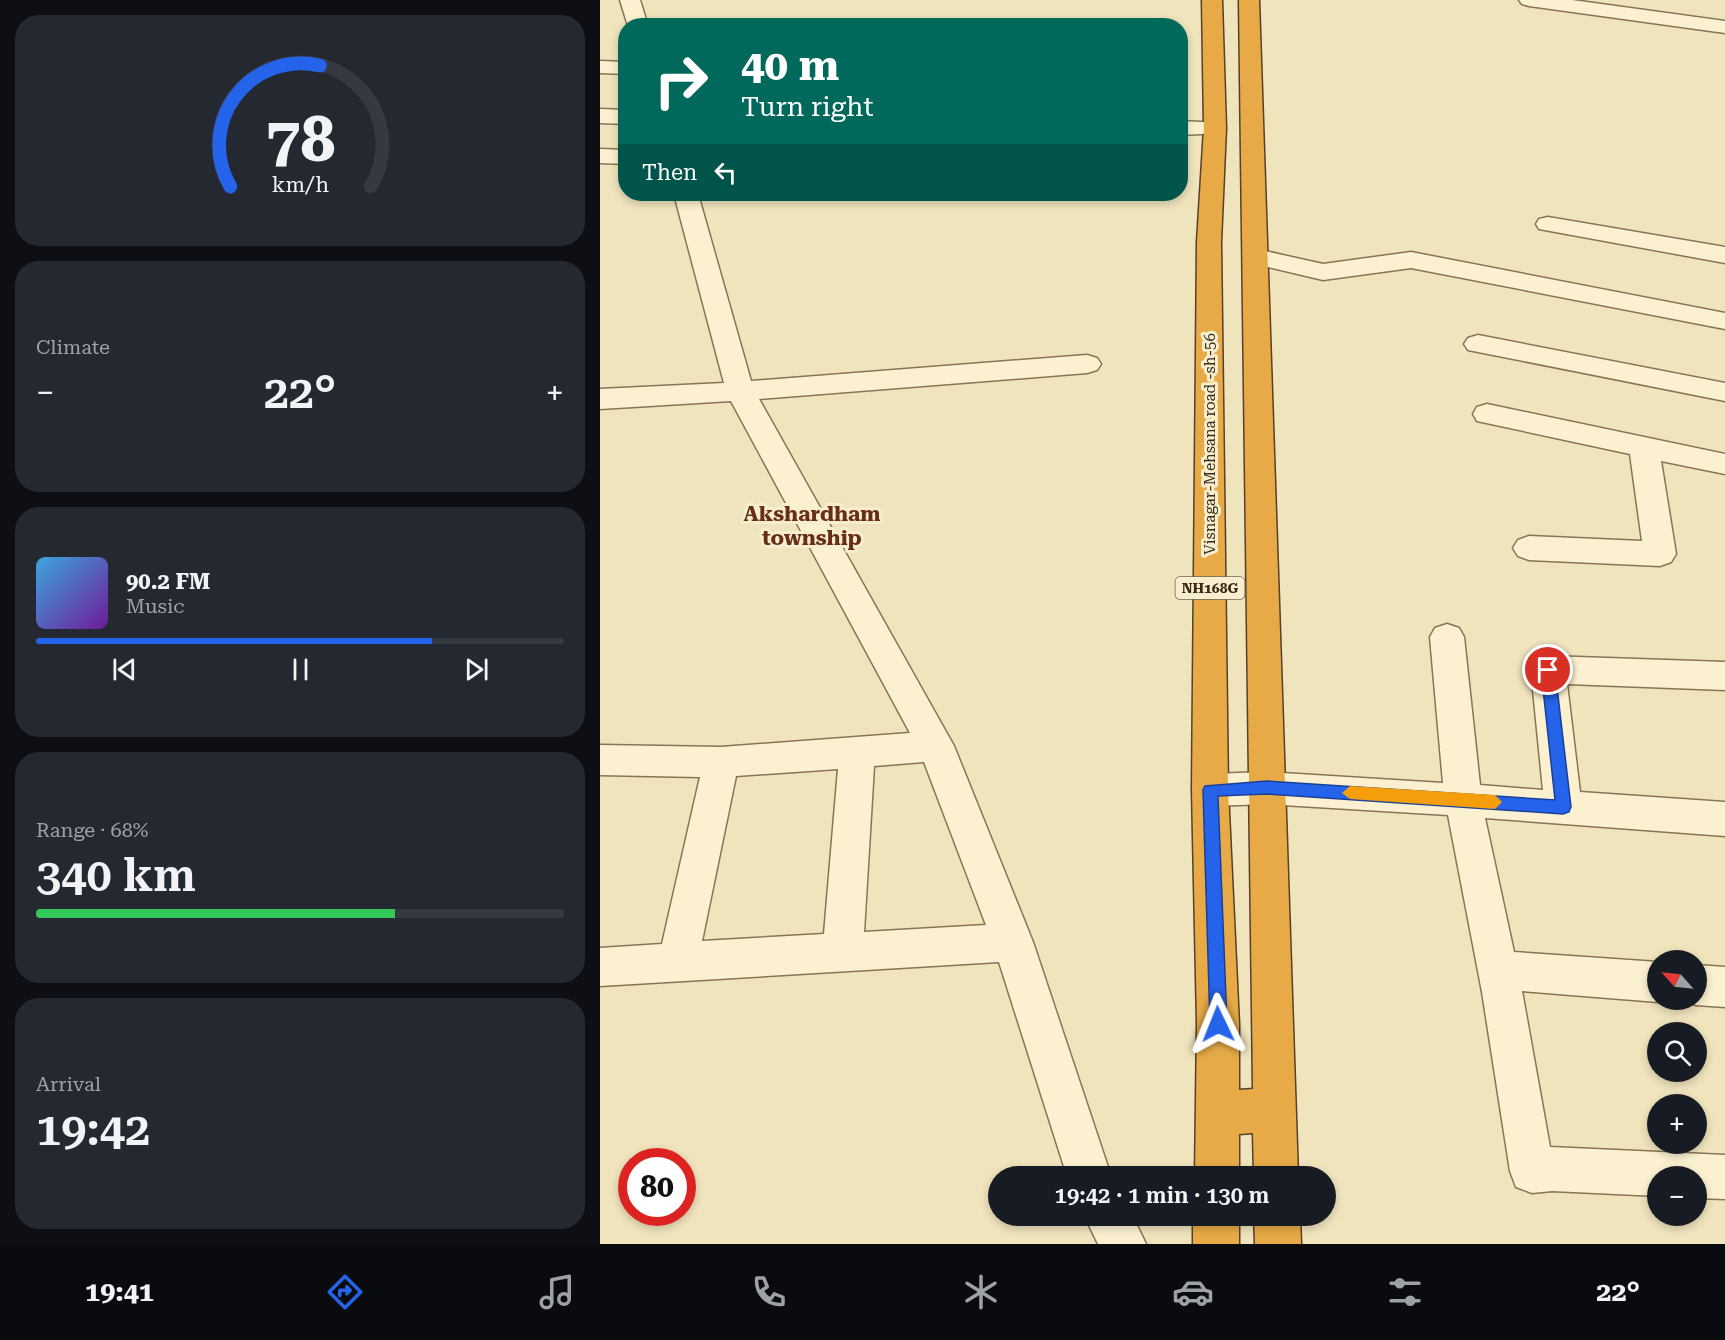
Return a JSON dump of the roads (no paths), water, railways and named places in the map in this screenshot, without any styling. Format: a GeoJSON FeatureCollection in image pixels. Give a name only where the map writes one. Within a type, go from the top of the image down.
{"type":"FeatureCollection","features":[{"type":"Feature","properties":{"kind":"highway","name":"Visnagar-Mehsana road -sh-56"},"geometry":{"type":"LineString","coordinates":[[1212,0],[1215,128],[1209,242],[1210,790],[1218,1024],[1217,1166]]}},
{"type":"Feature","properties":{"kind":"highway","name":"NH168G"},"geometry":{"type":"LineString","coordinates":[[1249,0],[1276,1166]]}},
{"type":"Feature","properties":{"kind":"highway"},"geometry":{"type":"LineString","coordinates":[[1217,1113],[1275,1110]]}},
{"type":"Feature","properties":{"kind":"highway"},"geometry":{"type":"LineString","coordinates":[[1216,1226],[1216,1244]]}},
{"type":"Feature","properties":{"kind":"highway"},"geometry":{"type":"LineString","coordinates":[[1277,1226],[1278,1244]]}},
{"type":"Feature","properties":{"kind":"street"},"geometry":{"type":"LineString","coordinates":[[630,0],[636,18]]}},
{"type":"Feature","properties":{"kind":"street"},"geometry":{"type":"LineString","coordinates":[[1529,0],[1725,27]]}},
{"type":"Feature","properties":{"kind":"street"},"geometry":{"type":"LineString","coordinates":[[1692,0],[1694,22]]}},
{"type":"Feature","properties":{"kind":"street"},"geometry":{"type":"LineString","coordinates":[[600,67],[618,68]]}},
{"type":"Feature","properties":{"kind":"street"},"geometry":{"type":"LineString","coordinates":[[600,116],[618,117]]}},
{"type":"Feature","properties":{"kind":"street"},"geometry":{"type":"LineString","coordinates":[[1188,128],[1215,128]]}},
{"type":"Feature","properties":{"kind":"street"},"geometry":{"type":"LineString","coordinates":[[600,156],[618,157]]}},
{"type":"Feature","properties":{"kind":"street"},"geometry":{"type":"LineString","coordinates":[[688,201],[740,391],[936,746],[1013,942],[1086,1166]]}},
{"type":"Feature","properties":{"kind":"street"},"geometry":{"type":"LineString","coordinates":[[1548,224],[1725,255]]}},
{"type":"Feature","properties":{"kind":"street"},"geometry":{"type":"LineString","coordinates":[[1256,257],[1323,272],[1411,260],[1725,321]]}},
{"type":"Feature","properties":{"kind":"street"},"geometry":{"type":"LineString","coordinates":[[1478,344],[1725,392]]}},
{"type":"Feature","properties":{"kind":"street"},"geometry":{"type":"LineString","coordinates":[[600,399],[740,391],[1087,364]]}},
{"type":"Feature","properties":{"kind":"street"},"geometry":{"type":"LineString","coordinates":[[1487,414],[1725,464]]}},
{"type":"Feature","properties":{"kind":"street"},"geometry":{"type":"LineString","coordinates":[[1528,548],[1660,554],[1644,447]]}},
{"type":"Feature","properties":{"kind":"street"},"geometry":{"type":"LineString","coordinates":[[1447,637],[1463,800],[1498,969],[1532,1171],[1552,1169],[1725,1177]]}},
{"type":"Feature","properties":{"kind":"street"},"geometry":{"type":"LineString","coordinates":[[1563,807],[1548,670],[1725,676]]}},
{"type":"Feature","properties":{"kind":"street"},"geometry":{"type":"LineString","coordinates":[[600,760],[721,762],[936,746]]}},
{"type":"Feature","properties":{"kind":"street"},"geometry":{"type":"LineString","coordinates":[[843,953],[857,752]]}},
{"type":"Feature","properties":{"kind":"street"},"geometry":{"type":"LineString","coordinates":[[678,962],[721,762]]}},
{"type":"Feature","properties":{"kind":"street"},"geometry":{"type":"LineString","coordinates":[[1210,790],[1267,788],[1725,819]]}},
{"type":"Feature","properties":{"kind":"street"},"geometry":{"type":"LineString","coordinates":[[600,967],[1013,942]]}},
{"type":"Feature","properties":{"kind":"street"},"geometry":{"type":"LineString","coordinates":[[1498,969],[1647,981]]}},
{"type":"Feature","properties":{"kind":"street"},"geometry":{"type":"LineString","coordinates":[[1707,986],[1725,987]]}},
{"type":"Feature","properties":{"kind":"street"},"geometry":{"type":"LineString","coordinates":[[1113,1226],[1123,1244]]}},
{"type":"Feature","properties":{"kind":"district","name":"Akshardham township"},"geometry":{"type":"Point","coordinates":[812,526]}}]}
